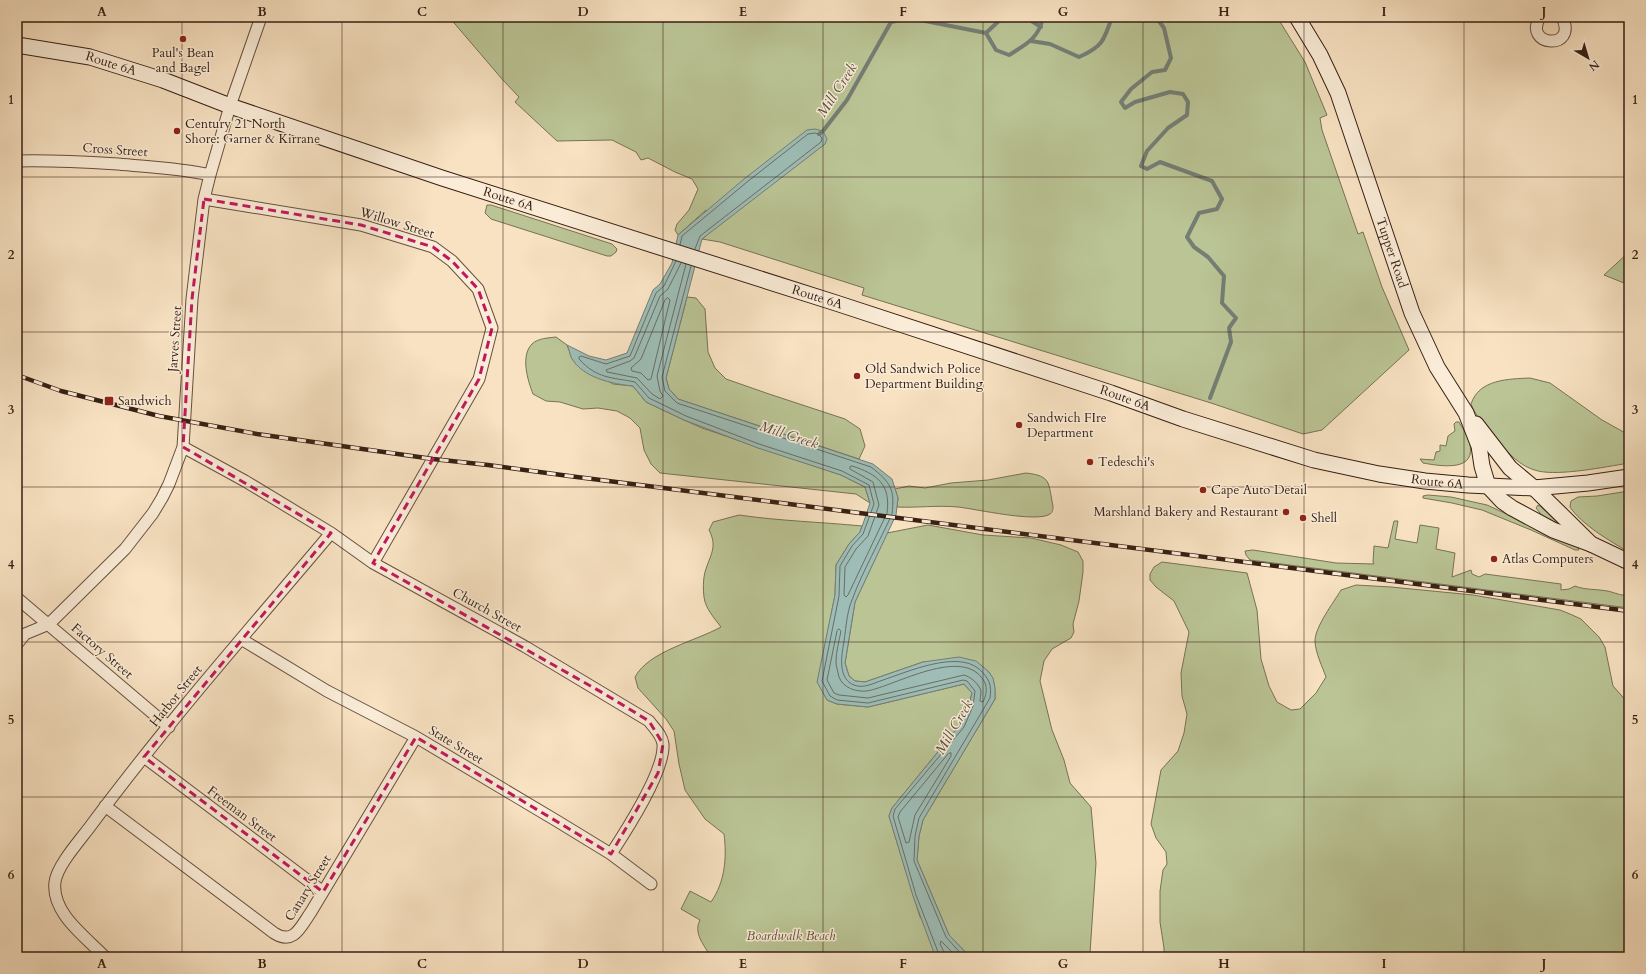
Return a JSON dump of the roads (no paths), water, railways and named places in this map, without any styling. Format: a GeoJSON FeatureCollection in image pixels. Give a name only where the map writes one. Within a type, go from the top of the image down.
{"type":"FeatureCollection","features":[{"type":"Feature","properties":{"kind":"main road","name":"Tupper Road"},"geometry":{"type":"LineString","coordinates":[[1297,17],[1320,55],[1338,93],[1400,280],[1421,334],[1437,367],[1466,413],[1479,446],[1482,466],[1488,486]]}},
{"type":"Feature","properties":{"kind":"main road","name":"Route 6A"},"geometry":{"type":"LineString","coordinates":[[17,45],[90,56],[163,80],[230,106],[353,149],[472,188],[710,262],[1295,454],[1385,475],[1440,483],[1534,488],[1588,483],[1629,477]]}},
{"type":"Feature","properties":{"kind":"main road"},"geometry":{"type":"LineString","coordinates":[[1466,413],[1510,468],[1534,488],[1591,544]]}},
{"type":"Feature","properties":{"kind":"main road"},"geometry":{"type":"LineString","coordinates":[[1488,486],[1502,501],[1512,508],[1557,532],[1591,544],[1629,562]]}},
{"type":"Feature","properties":{"kind":"street","name":"Jarves Street"},"geometry":{"type":"LineString","coordinates":[[49,624],[111,564],[139,532],[162,498],[183,447],[192,299],[204,199],[230,106],[261,17]]}},
{"type":"Feature","properties":{"kind":"street"},"geometry":{"type":"LineString","coordinates":[[1540,17],[1537,21],[1537,32],[1543,40],[1551,42],[1560,38],[1565,32],[1565,24],[1562,17]]}},
{"type":"Feature","properties":{"kind":"street","name":"Cross Street"},"geometry":{"type":"LineString","coordinates":[[17,161],[87,162],[147,166],[193,172],[210,176]]}},
{"type":"Feature","properties":{"kind":"street","name":"Willow Street"},"geometry":{"type":"LineString","coordinates":[[204,199],[361,225],[433,247],[452,261],[478,289],[492,328],[479,379],[373,563]]}},
{"type":"Feature","properties":{"kind":"street","name":"Church Street"},"geometry":{"type":"LineString","coordinates":[[183,447],[246,481],[331,533],[373,563],[524,646],[649,721],[658,733],[663,744],[663,757],[658,773],[611,854]]}},
{"type":"Feature","properties":{"kind":"street","name":"Harbor Street"},"geometry":{"type":"LineString","coordinates":[[105,957],[67,918],[58,903],[54,883],[59,868],[144,757],[331,533]]}},
{"type":"Feature","properties":{"kind":"street","name":"Factory Street"},"geometry":{"type":"LineString","coordinates":[[17,598],[169,727]]}},
{"type":"Feature","properties":{"kind":"street"},"geometry":{"type":"LineString","coordinates":[[17,644],[24,634],[49,624]]}},
{"type":"Feature","properties":{"kind":"street","name":"State Street"},"geometry":{"type":"LineString","coordinates":[[241,639],[327,691],[416,737],[611,854],[651,884]]}},
{"type":"Feature","properties":{"kind":"street","name":"Canary Street"},"geometry":{"type":"LineString","coordinates":[[106,806],[281,937],[289,938],[296,933],[323,892],[416,737]]}},
{"type":"Feature","properties":{"kind":"street","name":"Freeman Street"},"geometry":{"type":"LineString","coordinates":[[144,757],[323,892]]}},
{"type":"Feature","properties":{"kind":"water"},"geometry":{"type":"Polygon","coordinates":[[[815,129],[823,131],[827,139],[825,144],[702,239],[666,378],[669,389],[678,399],[873,464],[892,479],[898,498],[896,515],[855,602],[845,663],[849,676],[855,681],[865,682],[923,662],[959,657],[976,661],[988,671],[993,678],[995,699],[923,820],[919,836],[917,860],[949,935],[970,957],[938,957],[934,953],[913,896],[889,816],[892,808],[960,725],[969,705],[972,693],[964,684],[868,707],[837,704],[827,700],[817,682],[835,595],[836,565],[849,544],[860,532],[870,503],[865,487],[841,475],[758,448],[684,420],[646,402],[633,386],[616,384],[599,379],[583,370],[571,357],[567,345],[589,356],[606,360],[627,353],[653,290],[660,284],[672,263],[678,235],[744,179],[807,130],[815,129]]]}},
{"type":"Feature","properties":{"kind":"waterway"},"geometry":{"type":"LineString","coordinates":[[986,33],[1003,17]]}},
{"type":"Feature","properties":{"kind":"waterway"},"geometry":{"type":"LineString","coordinates":[[1029,17],[1030,20],[1041,27]]}},
{"type":"Feature","properties":{"kind":"waterway","name":"Mill Creek"},"geometry":{"type":"LineString","coordinates":[[819,134],[847,100],[891,22],[910,18],[986,33],[996,50],[1009,55],[1031,40],[1039,30],[1043,17]]}},
{"type":"Feature","properties":{"kind":"waterway"},"geometry":{"type":"LineString","coordinates":[[1031,41],[1050,44],[1079,57],[1093,50],[1101,42],[1107,32],[1112,17]]}},
{"type":"Feature","properties":{"kind":"waterway"},"geometry":{"type":"LineString","coordinates":[[1156,17],[1164,28],[1171,58],[1165,70],[1152,72],[1131,89],[1121,102],[1125,108],[1135,102],[1170,92],[1183,94],[1188,102],[1187,115],[1168,128],[1147,151],[1141,166],[1147,169],[1160,162],[1212,181],[1222,199],[1217,209],[1199,213],[1187,237],[1194,247],[1208,257],[1224,276],[1222,303],[1236,318],[1229,328],[1231,342],[1210,398]]}},
{"type":"Feature","properties":{"kind":"railway"},"geometry":{"type":"LineString","coordinates":[[17,375],[61,391],[159,416],[257,434],[433,459],[1629,611]]}},
{"type":"Feature","properties":{"kind":"place","name":"Paul's Bean and Bagel"},"geometry":{"type":"Point","coordinates":[183,39]}},
{"type":"Feature","properties":{"kind":"place","name":"Century 21 North Shore: Garner & Kirrane"},"geometry":{"type":"Point","coordinates":[177,131]}},
{"type":"Feature","properties":{"kind":"place","name":"Old Sandwich Police Department Building"},"geometry":{"type":"Point","coordinates":[857,376]}},
{"type":"Feature","properties":{"kind":"place","name":"Sandwich"},"geometry":{"type":"Point","coordinates":[109,401]}},
{"type":"Feature","properties":{"kind":"place","name":"Sandwich FIre Department"},"geometry":{"type":"Point","coordinates":[1019,425]}},
{"type":"Feature","properties":{"kind":"place","name":"Tedeschi's"},"geometry":{"type":"Point","coordinates":[1090,462]}},
{"type":"Feature","properties":{"kind":"place","name":"Cape Auto Detail"},"geometry":{"type":"Point","coordinates":[1203,490]}},
{"type":"Feature","properties":{"kind":"place","name":"Marshland Bakery and Restaurant"},"geometry":{"type":"Point","coordinates":[1286,512]}},
{"type":"Feature","properties":{"kind":"place","name":"Shell"},"geometry":{"type":"Point","coordinates":[1303,518]}},
{"type":"Feature","properties":{"kind":"place","name":"Atlas Computers"},"geometry":{"type":"Point","coordinates":[1494,559]}},
{"type":"Feature","properties":{"kind":"park label","name":"Boardwalk Beach"},"geometry":{"type":"Point","coordinates":[791,936]}}]}
